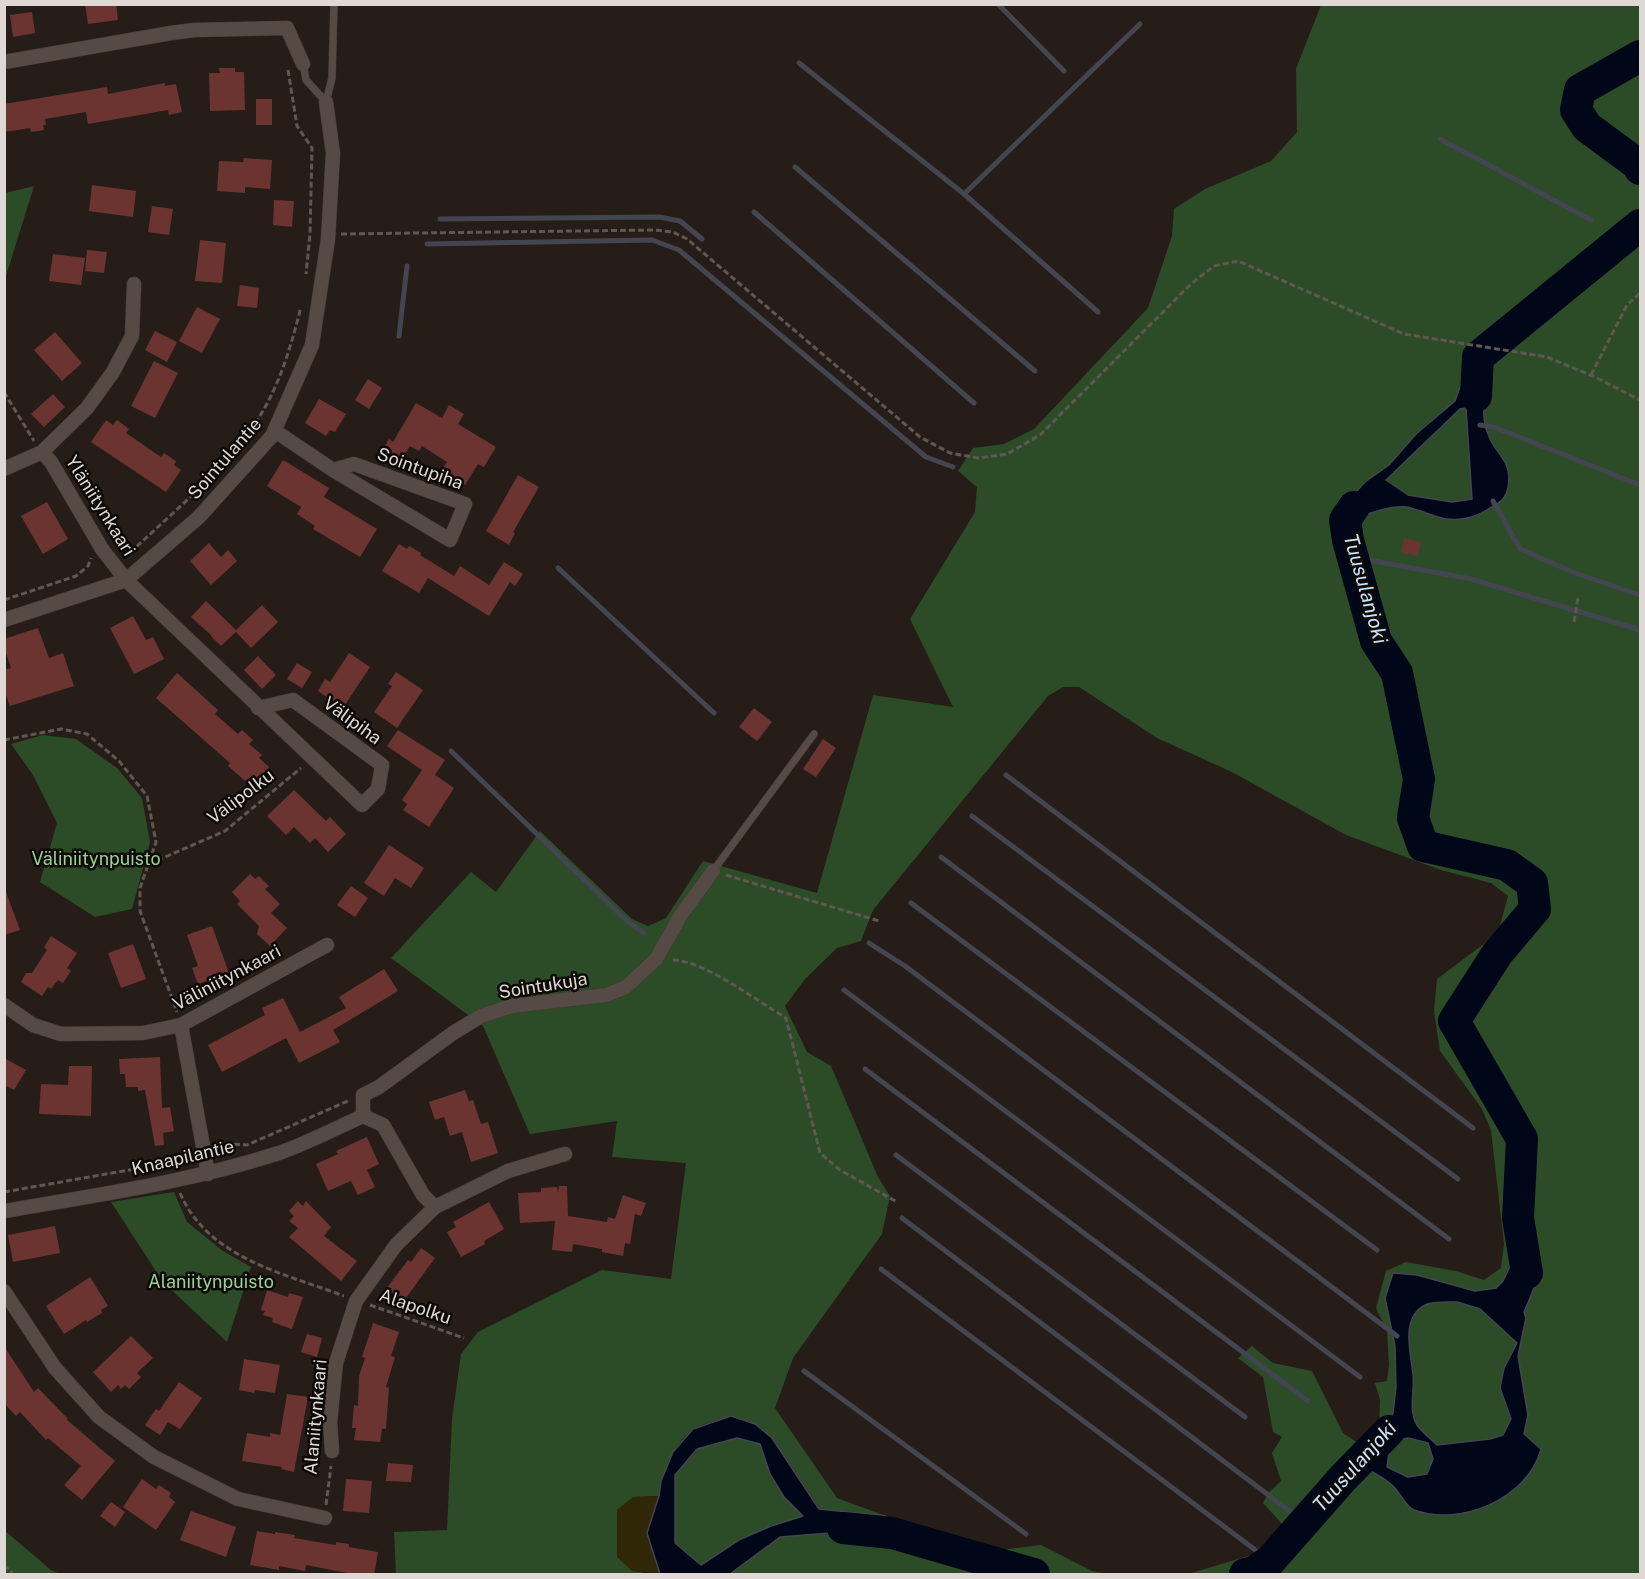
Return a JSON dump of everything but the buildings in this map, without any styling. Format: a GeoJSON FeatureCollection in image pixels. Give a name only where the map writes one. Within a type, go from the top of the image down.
{"type":"FeatureCollection","features":[{"type":"Feature","properties":{"kind":"street"},"geometry":{"type":"LineString","coordinates":[[4,62],[194,30],[287,28],[303,64]]}},
{"type":"Feature","properties":{"kind":"street","name":"Sointulantie"},"geometry":{"type":"LineString","coordinates":[[4,620],[126,580],[199,517],[275,431],[312,345],[328,234],[333,153],[326,102]]}},
{"type":"Feature","properties":{"kind":"street","name":"Yläniitynkaari"},"geometry":{"type":"LineString","coordinates":[[4,469],[42,452],[87,408],[113,372],[132,336],[134,284]]}},
{"type":"Feature","properties":{"kind":"street","name":"Sointupiha"},"geometry":{"type":"LineString","coordinates":[[275,431],[333,470],[450,540],[465,504],[354,464],[333,470]]}},
{"type":"Feature","properties":{"kind":"street","name":"Yläniitynkaari"},"geometry":{"type":"LineString","coordinates":[[42,452],[51,462],[102,549],[126,580]]}},
{"type":"Feature","properties":{"kind":"street","name":"Välipiha"},"geometry":{"type":"LineString","coordinates":[[126,580],[258,708],[312,760],[362,805],[378,789],[382,765],[293,700],[258,708]]}},
{"type":"Feature","properties":{"kind":"street","name":"Sointukuja"},"geometry":{"type":"LineString","coordinates":[[363,1095],[379,1087],[453,1033],[481,1016],[512,1006],[606,995],[626,987],[656,959],[681,915],[713,872]]}},
{"type":"Feature","properties":{"kind":"street","name":"Väliniitynkaari"},"geometry":{"type":"LineString","coordinates":[[4,1005],[33,1025],[62,1034],[143,1033],[182,1025],[327,945]]}},
{"type":"Feature","properties":{"kind":"street"},"geometry":{"type":"LineString","coordinates":[[182,1025],[208,1174]]}},
{"type":"Feature","properties":{"kind":"street"},"geometry":{"type":"LineString","coordinates":[[363,1095],[363,1116],[383,1125],[423,1195],[435,1207]]}},
{"type":"Feature","properties":{"kind":"street","name":"Knaapilantie"},"geometry":{"type":"LineString","coordinates":[[4,1211],[208,1174],[282,1152],[363,1116]]}},
{"type":"Feature","properties":{"kind":"street","name":"Alaniitynkaari"},"geometry":{"type":"LineString","coordinates":[[332,1450],[330,1422],[336,1363],[356,1301],[396,1245],[435,1207],[508,1171],[565,1154]]}},
{"type":"Feature","properties":{"kind":"street"},"geometry":{"type":"LineString","coordinates":[[4,1291],[55,1368],[99,1417],[154,1456],[238,1499],[325,1518]]}},
{"type":"Feature","properties":{"kind":"lane"},"geometry":{"type":"LineString","coordinates":[[326,102],[332,78],[334,4]]}},
{"type":"Feature","properties":{"kind":"lane"},"geometry":{"type":"LineString","coordinates":[[303,64],[306,80],[326,102]]}},
{"type":"Feature","properties":{"kind":"lane"},"geometry":{"type":"LineString","coordinates":[[713,872],[814,734]]}},
{"type":"Feature","properties":{"kind":"path"},"geometry":{"type":"LineString","coordinates":[[288,69],[297,126],[312,148],[305,275]]}},
{"type":"Feature","properties":{"kind":"path"},"geometry":{"type":"LineString","coordinates":[[309,234],[654,230],[673,232],[687,239],[920,437],[950,453],[978,458],[1007,454],[1040,435],[1191,284],[1214,266],[1238,261],[1404,333],[1547,357],[1591,375],[1641,400]]}},
{"type":"Feature","properties":{"kind":"path"},"geometry":{"type":"LineString","coordinates":[[1591,375],[1628,305],[1641,293]]}},
{"type":"Feature","properties":{"kind":"path"},"geometry":{"type":"LineString","coordinates":[[4,600],[76,576],[88,566],[92,555],[113,544],[134,549],[204,484],[259,418],[292,345],[301,306]]}},
{"type":"Feature","properties":{"kind":"path"},"geometry":{"type":"LineString","coordinates":[[4,392],[42,452]]}},
{"type":"Feature","properties":{"kind":"path"},"geometry":{"type":"LineString","coordinates":[[1574,622],[1578,598]]}},
{"type":"Feature","properties":{"kind":"path"},"geometry":{"type":"LineString","coordinates":[[4,740],[61,729],[87,734],[119,761],[147,796],[156,842],[140,888],[140,910],[182,1025]]}},
{"type":"Feature","properties":{"kind":"path","name":"Välipolku"},"geometry":{"type":"LineString","coordinates":[[149,864],[225,831],[312,760]]}},
{"type":"Feature","properties":{"kind":"path"},"geometry":{"type":"LineString","coordinates":[[713,872],[879,921]]}},
{"type":"Feature","properties":{"kind":"path"},"geometry":{"type":"LineString","coordinates":[[656,959],[680,960],[709,971],[786,1018],[820,1153],[840,1170],[897,1202]]}},
{"type":"Feature","properties":{"kind":"path"},"geometry":{"type":"LineString","coordinates":[[4,1192],[169,1163],[203,1146],[218,1143],[247,1145],[363,1095]]}},
{"type":"Feature","properties":{"kind":"path","name":"Alapolku"},"geometry":{"type":"LineString","coordinates":[[169,1163],[185,1206],[198,1224],[224,1248],[254,1263],[464,1338]]}},
{"type":"Feature","properties":{"kind":"path","name":"Alaniitynkaari"},"geometry":{"type":"LineString","coordinates":[[325,1518],[332,1450]]}},
{"type":"Feature","properties":{"kind":"path"},"geometry":{"type":"LineString","coordinates":[[4,1565],[13,1575]]}},
{"type":"Feature","properties":{"kind":"green space"},"geometry":{"type":"Polygon","coordinates":[[[1321,5],[1640,5],[1640,1574],[1188,1574],[1265,1551],[1282,1524],[1263,1503],[1269,1492],[1281,1481],[1272,1453],[1282,1437],[1273,1432],[1263,1377],[1238,1358],[1252,1346],[1273,1363],[1312,1371],[1343,1433],[1361,1445],[1379,1428],[1380,1400],[1375,1383],[1387,1381],[1389,1365],[1387,1331],[1376,1308],[1386,1271],[1406,1262],[1456,1271],[1484,1280],[1501,1268],[1504,1244],[1491,1130],[1482,1109],[1440,1051],[1434,1011],[1437,979],[1485,943],[1499,929],[1508,896],[1491,883],[1441,870],[1346,835],[1232,772],[1157,738],[1079,687],[1063,687],[1048,696],[873,910],[861,941],[837,948],[805,979],[785,1006],[807,1052],[831,1066],[878,1177],[890,1196],[882,1234],[793,1358],[775,1408],[837,1498],[886,1516],[820,1509],[774,1440],[731,1416],[702,1425],[687,1434],[675,1449],[663,1478],[659,1496],[633,1497],[632,1571],[652,1574],[396,1574],[394,1532],[447,1530],[452,1419],[461,1354],[478,1332],[602,1270],[671,1279],[686,1163],[612,1157],[617,1121],[530,1134],[483,1026],[391,958],[471,872],[496,892],[540,831],[632,919],[648,926],[666,918],[703,861],[817,893],[873,695],[953,707],[910,619],[975,512],[977,487],[958,471],[973,448],[1004,444],[1034,429],[1148,308],[1172,236],[1174,209],[1205,189],[1271,161],[1297,132],[1296,69],[1321,5]]]}},
{"type":"Feature","properties":{"kind":"green space"},"geometry":{"type":"Polygon","coordinates":[[[34,186],[5,279],[5,193],[34,186]]]}},
{"type":"Feature","properties":{"kind":"green space","name":"Väliniitynpuisto"},"geometry":{"type":"Polygon","coordinates":[[[43,735],[76,739],[117,768],[142,798],[150,842],[132,909],[95,917],[40,882],[57,823],[33,775],[11,744],[43,735]]]}},
{"type":"Feature","properties":{"kind":"green space","name":"Alaniitynpuisto"},"geometry":{"type":"Polygon","coordinates":[[[174,1192],[187,1222],[223,1251],[251,1267],[227,1342],[163,1282],[111,1202],[174,1192]]]}},
{"type":"Feature","properties":{"kind":"green space"},"geometry":{"type":"Polygon","coordinates":[[[738,1438],[760,1444],[776,1483],[787,1499],[804,1516],[771,1526],[739,1540],[701,1565],[675,1543],[675,1475],[699,1448],[738,1438]]]}},
{"type":"Feature","properties":{"kind":"green space"},"geometry":{"type":"Polygon","coordinates":[[[886,1516],[1000,1550],[1041,1545],[1092,1571],[1109,1574],[730,1574],[780,1537],[830,1533],[887,1538],[886,1516]]]}},
{"type":"Feature","properties":{"kind":"green space"},"geometry":{"type":"Polygon","coordinates":[[[4,1530],[51,1570],[60,1574],[5,1574],[4,1530]]]}},
{"type":"Feature","properties":{"kind":"sand"},"geometry":{"type":"Polygon","coordinates":[[[659,1496],[647,1533],[660,1574],[632,1571],[617,1557],[617,1510],[633,1497],[659,1496]]]}},
{"type":"Feature","properties":{"kind":"water"},"geometry":{"type":"Polygon","coordinates":[[[1473,351],[1493,357],[1485,396],[1484,415],[1491,441],[1508,471],[1508,488],[1504,498],[1478,514],[1458,519],[1445,519],[1407,507],[1373,512],[1362,516],[1361,532],[1365,546],[1339,548],[1339,504],[1342,494],[1355,493],[1365,482],[1389,465],[1416,434],[1455,401],[1473,351]],[[1466,408],[1460,409],[1386,480],[1408,495],[1452,502],[1472,499],[1466,408]]]}},
{"type":"Feature","properties":{"kind":"water"},"geometry":{"type":"Polygon","coordinates":[[[1515,1231],[1525,1233],[1534,1255],[1537,1272],[1536,1281],[1524,1312],[1526,1318],[1518,1356],[1528,1415],[1524,1434],[1541,1449],[1534,1467],[1507,1495],[1490,1505],[1451,1515],[1414,1510],[1389,1482],[1355,1460],[1387,1426],[1393,1413],[1396,1388],[1395,1346],[1385,1298],[1393,1273],[1417,1275],[1475,1291],[1496,1288],[1503,1281],[1513,1260],[1515,1231]],[[1436,1302],[1425,1305],[1412,1318],[1410,1327],[1409,1347],[1414,1419],[1437,1445],[1490,1439],[1503,1435],[1511,1419],[1500,1388],[1504,1368],[1517,1343],[1480,1309],[1457,1302],[1436,1302]],[[1408,1438],[1390,1445],[1387,1467],[1408,1477],[1427,1474],[1433,1459],[1428,1443],[1408,1438]]]}},
{"type":"Feature","properties":{"kind":"water"},"geometry":{"type":"Polygon","coordinates":[[[731,1416],[755,1424],[772,1438],[819,1509],[886,1516],[887,1539],[830,1533],[780,1537],[730,1574],[660,1574],[647,1533],[659,1496],[661,1481],[673,1452],[693,1429],[731,1416]],[[737,1438],[697,1449],[675,1475],[675,1543],[701,1565],[739,1540],[771,1526],[803,1516],[784,1497],[770,1474],[760,1444],[737,1438]]]}},
{"type":"Feature","properties":{"kind":"waterway"},"geometry":{"type":"LineString","coordinates":[[998,4],[1064,71]]}},
{"type":"Feature","properties":{"kind":"waterway"},"geometry":{"type":"LineString","coordinates":[[964,194],[1140,24]]}},
{"type":"Feature","properties":{"kind":"waterway","name":"Tuusulanjoki"},"geometry":{"type":"LineString","coordinates":[[1640,56],[1580,90],[1576,110],[1587,127],[1640,166],[1640,169]]}},
{"type":"Feature","properties":{"kind":"waterway"},"geometry":{"type":"LineString","coordinates":[[799,63],[964,194],[1098,312]]}},
{"type":"Feature","properties":{"kind":"waterway"},"geometry":{"type":"LineString","coordinates":[[1440,139],[1591,220]]}},
{"type":"Feature","properties":{"kind":"waterway"},"geometry":{"type":"LineString","coordinates":[[795,167],[1035,371]]}},
{"type":"Feature","properties":{"kind":"waterway"},"geometry":{"type":"LineString","coordinates":[[754,212],[974,403]]}},
{"type":"Feature","properties":{"kind":"waterway"},"geometry":{"type":"LineString","coordinates":[[440,219],[659,217],[680,221],[702,239]]}},
{"type":"Feature","properties":{"kind":"waterway","name":"Tuusulanjoki"},"geometry":{"type":"LineString","coordinates":[[1476,396],[1478,357],[1640,225]]}},
{"type":"Feature","properties":{"kind":"waterway"},"geometry":{"type":"LineString","coordinates":[[427,244],[652,240],[679,250],[926,457],[953,467]]}},
{"type":"Feature","properties":{"kind":"waterway"},"geometry":{"type":"LineString","coordinates":[[399,336],[407,266]]}},
{"type":"Feature","properties":{"kind":"waterway"},"geometry":{"type":"LineString","coordinates":[[1480,425],[1494,427],[1640,485]]}},
{"type":"Feature","properties":{"kind":"waterway"},"geometry":{"type":"LineString","coordinates":[[1493,501],[1520,549],[1575,573],[1640,595]]}},
{"type":"Feature","properties":{"kind":"waterway","name":"Tuusulanjoki"},"geometry":{"type":"LineString","coordinates":[[1354,507],[1345,520],[1348,540],[1376,641],[1397,673],[1419,779],[1413,818],[1423,846],[1507,865],[1532,883],[1535,909],[1497,954],[1454,1021],[1522,1139],[1518,1218],[1527,1273]]}},
{"type":"Feature","properties":{"kind":"waterway"},"geometry":{"type":"LineString","coordinates":[[1352,557],[1471,579],[1640,630]]}},
{"type":"Feature","properties":{"kind":"waterway"},"geometry":{"type":"LineString","coordinates":[[558,568],[714,713]]}},
{"type":"Feature","properties":{"kind":"waterway"},"geometry":{"type":"LineString","coordinates":[[451,751],[626,920],[644,933]]}},
{"type":"Feature","properties":{"kind":"waterway"},"geometry":{"type":"LineString","coordinates":[[1006,775],[1473,1128]]}},
{"type":"Feature","properties":{"kind":"waterway"},"geometry":{"type":"LineString","coordinates":[[972,816],[1458,1179]]}},
{"type":"Feature","properties":{"kind":"waterway"},"geometry":{"type":"LineString","coordinates":[[941,857],[1449,1239]]}},
{"type":"Feature","properties":{"kind":"waterway"},"geometry":{"type":"LineString","coordinates":[[911,903],[1377,1250]]}},
{"type":"Feature","properties":{"kind":"waterway"},"geometry":{"type":"LineString","coordinates":[[869,943],[905,966],[1397,1336]]}},
{"type":"Feature","properties":{"kind":"waterway"},"geometry":{"type":"LineString","coordinates":[[844,990],[1360,1377]]}},
{"type":"Feature","properties":{"kind":"waterway"},"geometry":{"type":"LineString","coordinates":[[865,1069],[1308,1401]]}},
{"type":"Feature","properties":{"kind":"waterway"},"geometry":{"type":"LineString","coordinates":[[896,1155],[1245,1417]]}},
{"type":"Feature","properties":{"kind":"waterway"},"geometry":{"type":"LineString","coordinates":[[902,1218],[1304,1522]]}},
{"type":"Feature","properties":{"kind":"waterway"},"geometry":{"type":"LineString","coordinates":[[881,1269],[1270,1561]]}},
{"type":"Feature","properties":{"kind":"waterway"},"geometry":{"type":"LineString","coordinates":[[804,1371],[1026,1534]]}},
{"type":"Feature","properties":{"kind":"waterway","name":"Tuusulanjoki"},"geometry":{"type":"LineString","coordinates":[[1245,1574],[1254,1572],[1270,1561],[1343,1478],[1389,1431]]}},
{"type":"Feature","properties":{"kind":"waterway","name":"Tuusulanjoki"},"geometry":{"type":"LineString","coordinates":[[843,1528],[892,1533],[1034,1574]]}}]}
